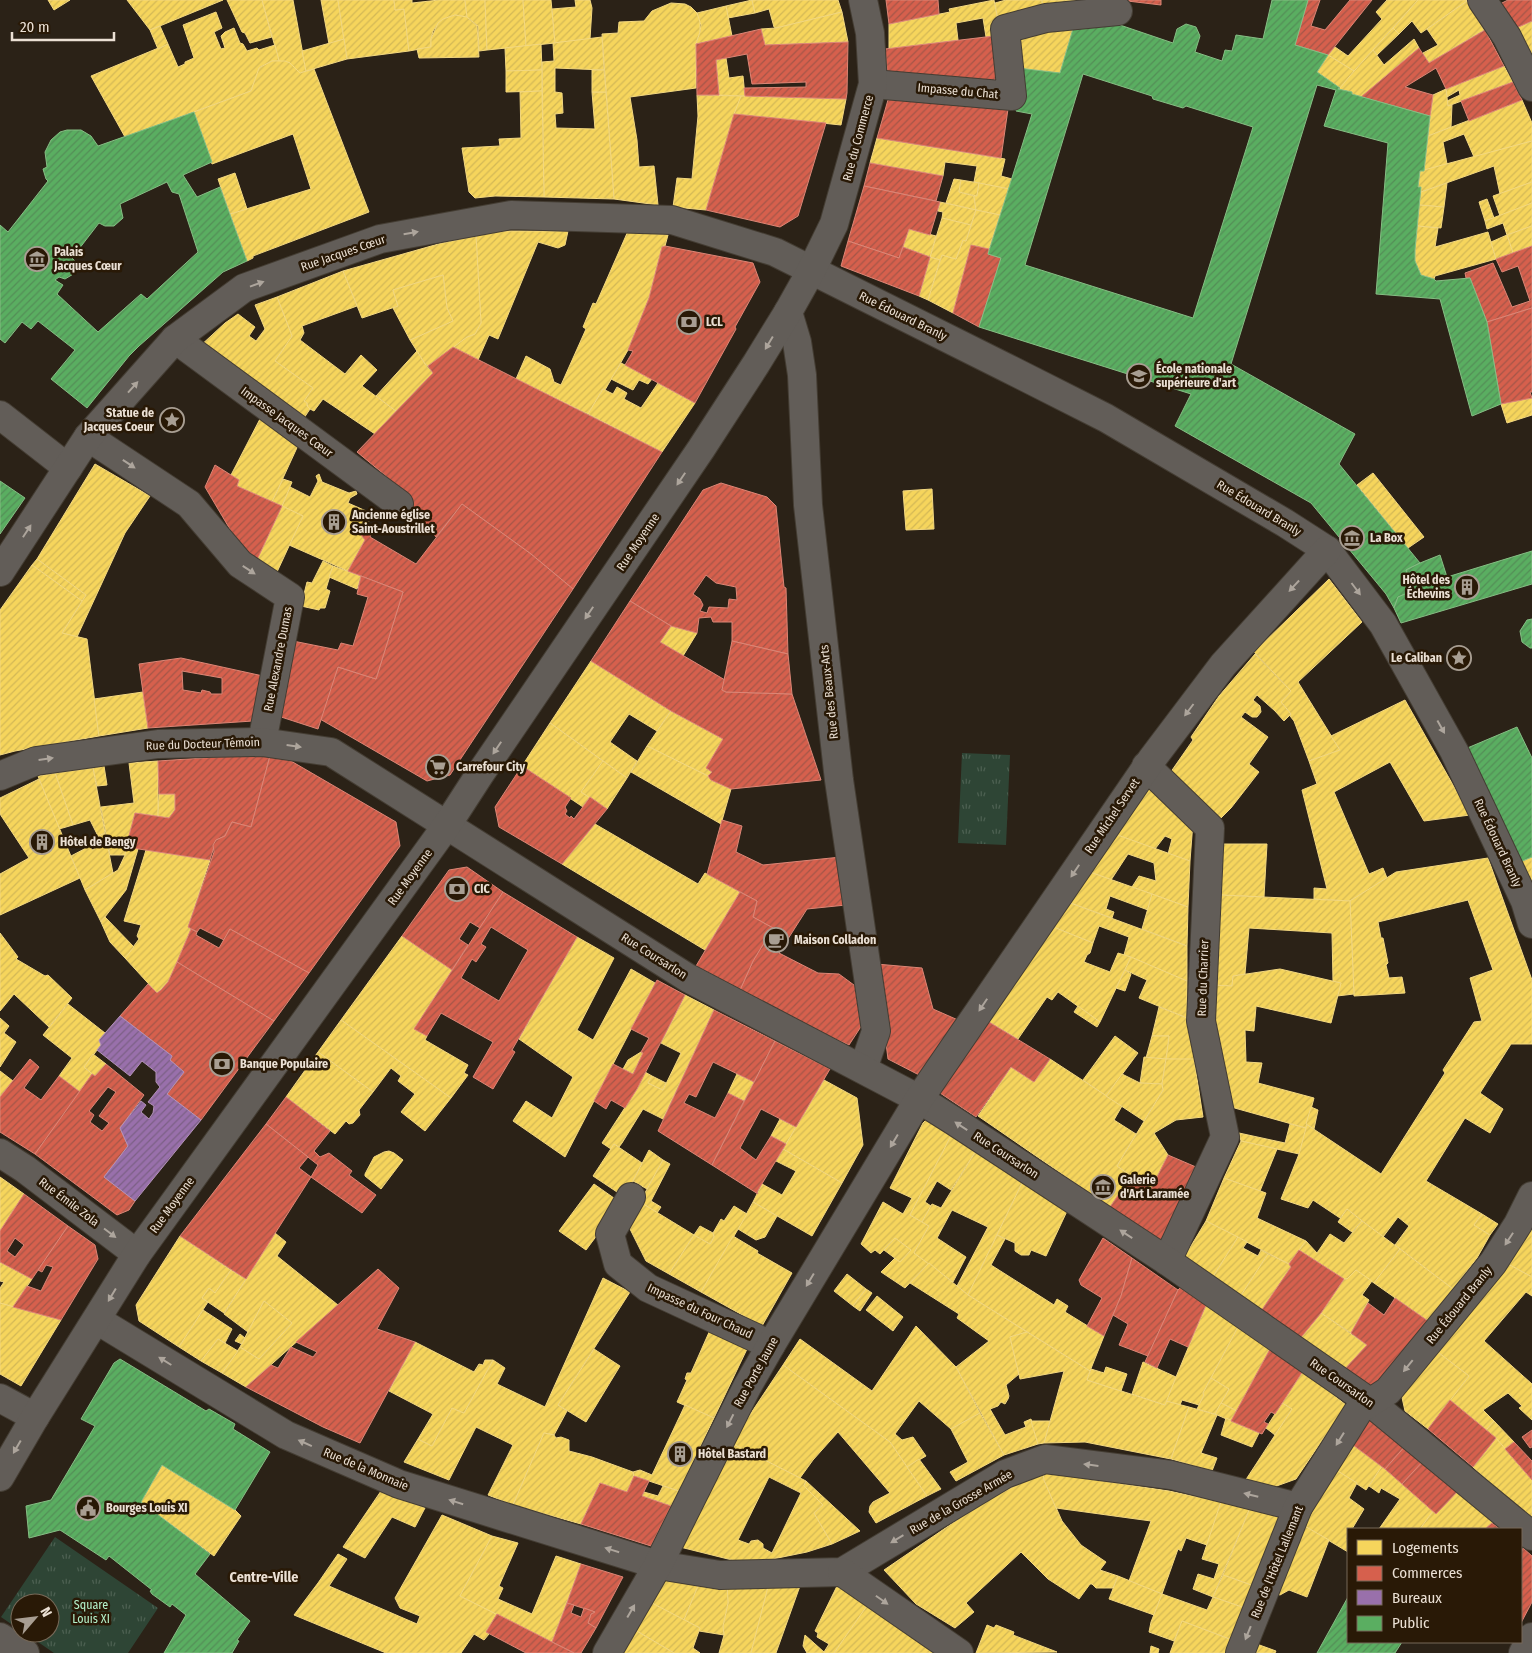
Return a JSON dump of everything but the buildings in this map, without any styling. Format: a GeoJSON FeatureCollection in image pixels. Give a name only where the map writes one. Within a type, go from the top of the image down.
{"type":"FeatureCollection","features":[{"type":"Feature","properties":{"kind":"street","name":"Rue du Commerce"},"geometry":{"type":"LineString","coordinates":[[811,270],[834,224],[873,84],[870,33],[863,0]]}},
{"type":"Feature","properties":{"kind":"street"},"geometry":{"type":"LineString","coordinates":[[1482,0],[1507,37],[1532,87]]}},
{"type":"Feature","properties":{"kind":"street","name":"Impasse du Chat"},"geometry":{"type":"LineString","coordinates":[[873,84],[1012,96],[1005,29],[1046,18],[1118,11]]}},
{"type":"Feature","properties":{"kind":"street","name":"Rue Jacques Cœur"},"geometry":{"type":"LineString","coordinates":[[0,572],[88,437],[175,339],[244,288],[380,238],[511,214],[672,220],[775,252],[811,270]]}},
{"type":"Feature","properties":{"kind":"street","name":"Rue Moyenne"},"geometry":{"type":"LineString","coordinates":[[0,1477],[35,1417],[137,1254],[447,825],[701,449],[788,312],[811,270]]}},
{"type":"Feature","properties":{"kind":"street","name":"Rue Édouard Branly"},"geometry":{"type":"LineString","coordinates":[[811,270],[1106,418],[1285,523],[1327,550],[1383,624],[1454,751],[1525,901],[1532,924]]}},
{"type":"Feature","properties":{"kind":"street","name":"Rue des Beaux-Arts"},"geometry":{"type":"LineString","coordinates":[[788,312],[797,342],[802,375],[808,505],[839,780],[876,1031],[863,1069]]}},
{"type":"Feature","properties":{"kind":"street","name":"Impasse Jacques Cœur"},"geometry":{"type":"LineString","coordinates":[[175,339],[399,504]]}},
{"type":"Feature","properties":{"kind":"street"},"geometry":{"type":"LineString","coordinates":[[0,415],[68,468]]}},
{"type":"Feature","properties":{"kind":"street","name":"Rue Alexandre Dumas"},"geometry":{"type":"LineString","coordinates":[[88,437],[189,504],[240,564],[290,597],[262,742]]}},
{"type":"Feature","properties":{"kind":"street","name":"Rue Michel Servet"},"geometry":{"type":"LineString","coordinates":[[919,1099],[1146,766],[1223,665],[1327,550]]}},
{"type":"Feature","properties":{"kind":"street","name":"Rue du Docteur Témoin"},"geometry":{"type":"LineString","coordinates":[[0,776],[36,761],[158,744],[262,742],[331,752],[447,825]]}},
{"type":"Feature","properties":{"kind":"street","name":"Rue du Charrier"},"geometry":{"type":"LineString","coordinates":[[1146,766],[1210,828],[1201,1021],[1225,1137],[1167,1260]]}},
{"type":"Feature","properties":{"kind":"street","name":"Rue Coursarlon"},"geometry":{"type":"LineString","coordinates":[[447,825],[688,978],[919,1099],[1167,1260],[1371,1403],[1532,1536]]}},
{"type":"Feature","properties":{"kind":"street","name":"Rue Porte Jaune"},"geometry":{"type":"LineString","coordinates":[[607,1653],[658,1565],[747,1387],[919,1099]]}},
{"type":"Feature","properties":{"kind":"street","name":"Rue Émile Zola"},"geometry":{"type":"LineString","coordinates":[[0,1153],[25,1169],[137,1254]]}},
{"type":"Feature","properties":{"kind":"street","name":"Rue Édouard Branly"},"geometry":{"type":"LineString","coordinates":[[1371,1403],[1388,1390],[1493,1263],[1518,1224],[1532,1196]]}},
{"type":"Feature","properties":{"kind":"street","name":"Impasse du Four Chaud"},"geometry":{"type":"LineString","coordinates":[[631,1198],[610,1234],[618,1264],[648,1288],[771,1345]]}},
{"type":"Feature","properties":{"kind":"street","name":"Rue de la Monnaie"},"geometry":{"type":"LineString","coordinates":[[97,1320],[286,1435],[399,1484],[658,1565]]}},
{"type":"Feature","properties":{"kind":"street"},"geometry":{"type":"LineString","coordinates":[[0,1398],[35,1417]]}},
{"type":"Feature","properties":{"kind":"street","name":"Rue de l'Hôtel Lallemant"},"geometry":{"type":"LineString","coordinates":[[1240,1653],[1298,1507],[1359,1410],[1371,1403]]}},
{"type":"Feature","properties":{"kind":"street","name":"Rue de la Grosse Armée"},"geometry":{"type":"LineString","coordinates":[[842,1572],[1005,1474],[1045,1459],[1171,1475],[1298,1507]]}},
{"type":"Feature","properties":{"kind":"street"},"geometry":{"type":"LineString","coordinates":[[658,1565],[720,1574],[842,1572],[959,1653]]}},
{"type":"Feature","properties":{"kind":"street"},"geometry":{"type":"LineString","coordinates":[[1523,1653],[1532,1636]]}},
{"type":"Feature","properties":{"kind":"street"},"geometry":{"type":"LineString","coordinates":[[0,1637],[26,1653]]}},
{"type":"Feature","properties":{"kind":"green space"},"geometry":{"type":"Polygon","coordinates":[[[962,753],[1010,755],[1006,845],[958,843],[962,753]]]}},
{"type":"Feature","properties":{"kind":"green space","name":"Square Louis XI"},"geometry":{"type":"Polygon","coordinates":[[[55,1537],[158,1608],[128,1653],[54,1653],[40,1643],[60,1643],[60,1593],[17,1593],[55,1537]]]}},
{"type":"Feature","properties":{"kind":"green space","name":"Square Louis XI"},"geometry":{"type":"Polygon","coordinates":[[[10,1604],[10,1623],[1,1617],[10,1604]]]}},
{"type":"Feature","properties":{"kind":"place","name":"Palais Jacques Cœur"},"geometry":{"type":"Point","coordinates":[37,259]}},
{"type":"Feature","properties":{"kind":"place","name":"LCL"},"geometry":{"type":"Point","coordinates":[689,322]}},
{"type":"Feature","properties":{"kind":"place","name":"École nationale supérieure d'art"},"geometry":{"type":"Point","coordinates":[1139,376]}},
{"type":"Feature","properties":{"kind":"place","name":"Statue de Jacques Coeur"},"geometry":{"type":"Point","coordinates":[172,420]}},
{"type":"Feature","properties":{"kind":"place","name":"Ancienne église Saint-Aoustrillet"},"geometry":{"type":"Point","coordinates":[334,522]}},
{"type":"Feature","properties":{"kind":"place","name":"La Box"},"geometry":{"type":"Point","coordinates":[1352,538]}},
{"type":"Feature","properties":{"kind":"place","name":"Hôtel des Échevins"},"geometry":{"type":"Point","coordinates":[1467,587]}},
{"type":"Feature","properties":{"kind":"place","name":"Le Caliban"},"geometry":{"type":"Point","coordinates":[1459,658]}},
{"type":"Feature","properties":{"kind":"place","name":"Carrefour City"},"geometry":{"type":"Point","coordinates":[438,767]}},
{"type":"Feature","properties":{"kind":"place","name":"Hôtel de Bengy"},"geometry":{"type":"Point","coordinates":[42,842]}},
{"type":"Feature","properties":{"kind":"place","name":"CIC"},"geometry":{"type":"Point","coordinates":[457,889]}},
{"type":"Feature","properties":{"kind":"place","name":"Maison Colladon"},"geometry":{"type":"Point","coordinates":[776,940]}},
{"type":"Feature","properties":{"kind":"place","name":"Banque Populaire"},"geometry":{"type":"Point","coordinates":[222,1064]}},
{"type":"Feature","properties":{"kind":"place","name":"Galerie d'Art Laramée"},"geometry":{"type":"Point","coordinates":[1103,1187]}},
{"type":"Feature","properties":{"kind":"place","name":"Hôtel Bastard"},"geometry":{"type":"Point","coordinates":[680,1454]}},
{"type":"Feature","properties":{"kind":"place","name":"Bourges Louis XI"},"geometry":{"type":"Point","coordinates":[88,1508]}},
{"type":"Feature","properties":{"kind":"district","name":"Centre-Ville"},"geometry":{"type":"Point","coordinates":[264,1577]}}]}
